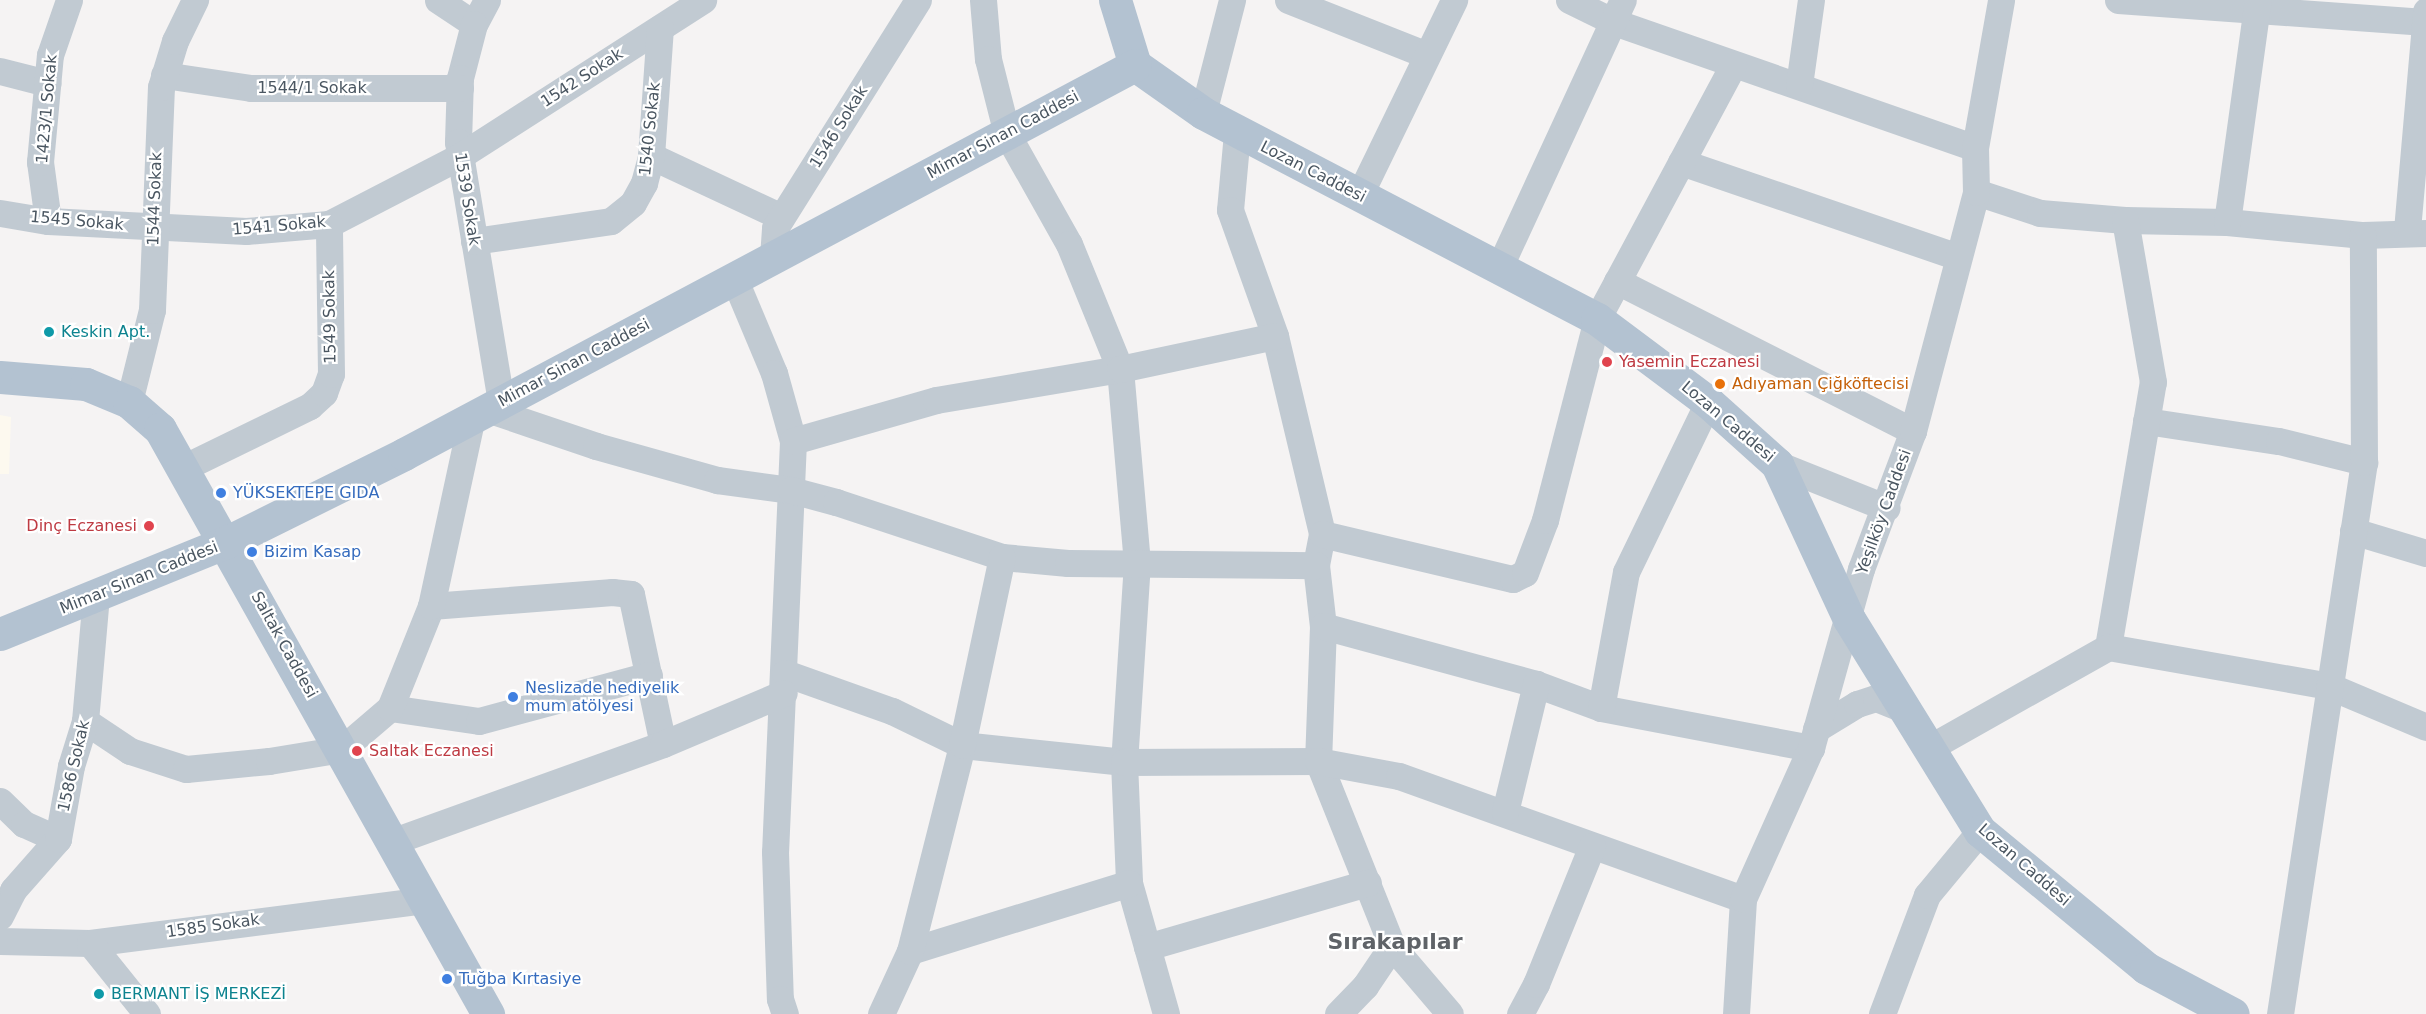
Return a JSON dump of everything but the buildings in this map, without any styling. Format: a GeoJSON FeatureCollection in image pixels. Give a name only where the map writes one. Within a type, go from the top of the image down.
{"type":"FeatureCollection","features":[{"type":"Feature","properties":{"kind":"main road"},"geometry":{"type":"LineString","coordinates":[[1115,0],[1135,64]]}},
{"type":"Feature","properties":{"kind":"main road","name":"Mimar Sinan Caddesi"},"geometry":{"type":"LineString","coordinates":[[1,633],[226,542],[486,410],[1135,64]]}},
{"type":"Feature","properties":{"kind":"main road","name":"Lozan Caddesi"},"geometry":{"type":"LineString","coordinates":[[1135,64],[1203,113],[1237,133],[1597,319],[1708,402],[1777,464],[1849,619],[1980,831],[2146,968],[2233,1014]]}},
{"type":"Feature","properties":{"kind":"main road","name":"Saltak Caddesi"},"geometry":{"type":"LineString","coordinates":[[0,377],[86,384],[129,402],[160,429],[394,841],[488,1014]]}},
{"type":"Feature","properties":{"kind":"street","name":"1423/1 Sokak"},"geometry":{"type":"LineString","coordinates":[[48,221],[40,162],[47,83],[50,55],[69,0]]}},
{"type":"Feature","properties":{"kind":"street","name":"1544 Sokak"},"geometry":{"type":"LineString","coordinates":[[129,402],[152,310],[154,228],[164,75],[175,41],[195,0]]}},
{"type":"Feature","properties":{"kind":"street"},"geometry":{"type":"LineString","coordinates":[[438,0],[474,24]]}},
{"type":"Feature","properties":{"kind":"street","name":"1539 Sokak"},"geometry":{"type":"LineString","coordinates":[[486,410],[474,241],[460,156],[460,88],[474,24],[487,0]]}},
{"type":"Feature","properties":{"kind":"street","name":"1542 Sokak"},"geometry":{"type":"LineString","coordinates":[[460,156],[703,0]]}},
{"type":"Feature","properties":{"kind":"street"},"geometry":{"type":"LineString","coordinates":[[982,0],[988,59],[1007,134],[1069,244],[1120,369],[1137,562],[1124,762],[1129,883],[1166,1014]]}},
{"type":"Feature","properties":{"kind":"street"},"geometry":{"type":"LineString","coordinates":[[1203,113],[1232,0]]}},
{"type":"Feature","properties":{"kind":"street"},"geometry":{"type":"LineString","coordinates":[[1288,0],[1427,55]]}},
{"type":"Feature","properties":{"kind":"street"},"geometry":{"type":"LineString","coordinates":[[1359,196],[1454,0]]}},
{"type":"Feature","properties":{"kind":"street"},"geometry":{"type":"LineString","coordinates":[[1569,0],[1618,11],[1733,65],[1799,85],[1975,148]]}},
{"type":"Feature","properties":{"kind":"street"},"geometry":{"type":"LineString","coordinates":[[1799,85],[1811,0]]}},
{"type":"Feature","properties":{"kind":"street","name":"Yeşilköy Caddesi"},"geometry":{"type":"LineString","coordinates":[[1736,1014],[1743,899],[1814,739],[1861,569],[1887,508],[1913,431],[1976,192],[1975,148],[2001,0]]}},
{"type":"Feature","properties":{"kind":"street"},"geometry":{"type":"LineString","coordinates":[[1976,192],[2040,213],[2125,220],[2227,222],[2363,235],[2416,232],[2426,16],[2258,5],[2118,0]]}},
{"type":"Feature","properties":{"kind":"street","name":"1546 Sokak"},"geometry":{"type":"LineString","coordinates":[[773,257],[775,228],[908,3]]}},
{"type":"Feature","properties":{"kind":"street"},"geometry":{"type":"LineString","coordinates":[[2227,222],[2258,5]]}},
{"type":"Feature","properties":{"kind":"street"},"geometry":{"type":"LineString","coordinates":[[1499,268],[1618,11]]}},
{"type":"Feature","properties":{"kind":"street","name":"1540 Sokak"},"geometry":{"type":"LineString","coordinates":[[474,241],[611,221],[633,203],[644,183],[651,156],[660,28]]}},
{"type":"Feature","properties":{"kind":"street"},"geometry":{"type":"LineString","coordinates":[[1322,534],[1513,579],[1526,573],[1545,520],[1597,319],[1733,65]]}},
{"type":"Feature","properties":{"kind":"street"},"geometry":{"type":"LineString","coordinates":[[0,71],[47,83]]}},
{"type":"Feature","properties":{"kind":"street","name":"1544/1 Sokak"},"geometry":{"type":"LineString","coordinates":[[164,75],[251,88],[460,88]]}},
{"type":"Feature","properties":{"kind":"street"},"geometry":{"type":"LineString","coordinates":[[1237,133],[1230,210],[1275,336],[1322,534],[1316,565],[1323,626],[1317,761],[1392,946],[1450,1014]]}},
{"type":"Feature","properties":{"kind":"street","name":"1541 Sokak"},"geometry":{"type":"LineString","coordinates":[[154,228],[246,231],[328,224],[460,156]]}},
{"type":"Feature","properties":{"kind":"street"},"geometry":{"type":"LineString","coordinates":[[651,156],[781,217]]}},
{"type":"Feature","properties":{"kind":"street"},"geometry":{"type":"LineString","coordinates":[[1680,162],[1958,257]]}},
{"type":"Feature","properties":{"kind":"street","name":"1545 Sokak"},"geometry":{"type":"LineString","coordinates":[[0,213],[48,221],[154,228]]}},
{"type":"Feature","properties":{"kind":"street"},"geometry":{"type":"LineString","coordinates":[[2108,647],[2153,382],[2125,220]]}},
{"type":"Feature","properties":{"kind":"street","name":"1549 Sokak"},"geometry":{"type":"LineString","coordinates":[[183,468],[310,406],[324,393],[331,375],[328,224]]}},
{"type":"Feature","properties":{"kind":"street"},"geometry":{"type":"LineString","coordinates":[[2280,1014],[2364,462],[2363,235]]}},
{"type":"Feature","properties":{"kind":"street"},"geometry":{"type":"LineString","coordinates":[[734,278],[774,373],[793,441],[776,852],[780,999],[785,1014]]}},
{"type":"Feature","properties":{"kind":"street"},"geometry":{"type":"LineString","coordinates":[[1617,280],[1913,431]]}},
{"type":"Feature","properties":{"kind":"street"},"geometry":{"type":"LineString","coordinates":[[793,441],[936,400],[1120,369],[1275,336]]}},
{"type":"Feature","properties":{"kind":"street"},"geometry":{"type":"LineString","coordinates":[[1601,708],[1626,572],[1708,402]]}},
{"type":"Feature","properties":{"kind":"street"},"geometry":{"type":"LineString","coordinates":[[85,722],[130,751],[186,769],[269,761],[342,749],[390,708],[431,606],[486,410],[596,446],[717,480],[791,490],[902,521],[1002,557],[1068,563],[1316,565]]}},
{"type":"Feature","properties":{"kind":"street"},"geometry":{"type":"LineString","coordinates":[[2146,420],[2278,441],[2364,462]]}},
{"type":"Feature","properties":{"kind":"street"},"geometry":{"type":"LineString","coordinates":[[1777,464],[1887,508]]}},
{"type":"Feature","properties":{"kind":"street"},"geometry":{"type":"LineString","coordinates":[[2353,531],[2426,553]]}},
{"type":"Feature","properties":{"kind":"street"},"geometry":{"type":"LineString","coordinates":[[881,1014],[910,951],[962,745],[1002,557]]}},
{"type":"Feature","properties":{"kind":"street"},"geometry":{"type":"LineString","coordinates":[[431,606],[631,594],[663,744]]}},
{"type":"Feature","properties":{"kind":"street","name":"1586 Sokak"},"geometry":{"type":"LineString","coordinates":[[58,839],[71,766],[85,722],[96,596]]}},
{"type":"Feature","properties":{"kind":"street"},"geometry":{"type":"LineString","coordinates":[[1323,626],[1536,684],[1601,708],[1814,739],[1857,704],[1876,698],[1906,710]]}},
{"type":"Feature","properties":{"kind":"street"},"geometry":{"type":"LineString","coordinates":[[1929,748],[2108,647],[2329,686],[2426,727]]}},
{"type":"Feature","properties":{"kind":"street"},"geometry":{"type":"LineString","coordinates":[[390,708],[479,721],[649,675]]}},
{"type":"Feature","properties":{"kind":"street"},"geometry":{"type":"LineString","coordinates":[[394,841],[663,744],[784,683],[892,711],[962,745],[1124,762],[1317,761],[1399,776],[1743,899]]}},
{"type":"Feature","properties":{"kind":"street"},"geometry":{"type":"LineString","coordinates":[[1505,812],[1536,684]]}},
{"type":"Feature","properties":{"kind":"street"},"geometry":{"type":"LineString","coordinates":[[0,801],[24,824],[58,839],[13,890],[0,916]]}},
{"type":"Feature","properties":{"kind":"street"},"geometry":{"type":"LineString","coordinates":[[1882,1014],[1927,895],[1980,831]]}},
{"type":"Feature","properties":{"kind":"street"},"geometry":{"type":"LineString","coordinates":[[1520,1014],[1536,984],[1592,846]]}},
{"type":"Feature","properties":{"kind":"street"},"geometry":{"type":"LineString","coordinates":[[910,951],[1129,883]]}},
{"type":"Feature","properties":{"kind":"street"},"geometry":{"type":"LineString","coordinates":[[1147,947],[1368,883]]}},
{"type":"Feature","properties":{"kind":"street","name":"1585 Sokak"},"geometry":{"type":"LineString","coordinates":[[0,941],[90,943],[426,900]]}},
{"type":"Feature","properties":{"kind":"street"},"geometry":{"type":"LineString","coordinates":[[90,943],[147,1014]]}},
{"type":"Feature","properties":{"kind":"street"},"geometry":{"type":"LineString","coordinates":[[1338,1014],[1365,986],[1392,946]]}},
{"type":"Feature","properties":{"kind":"shaded area"},"geometry":{"type":"Polygon","coordinates":[[[0,415],[11,417],[9,474],[0,474],[0,415]]]}},
{"type":"Feature","properties":{"kind":"place","name":"Keskin Apt."},"geometry":{"type":"Point","coordinates":[49,332]}},
{"type":"Feature","properties":{"kind":"place","name":"Yasemin Eczanesi"},"geometry":{"type":"Point","coordinates":[1607,362]}},
{"type":"Feature","properties":{"kind":"place","name":"Adıyaman Çiğköftecisi"},"geometry":{"type":"Point","coordinates":[1720,384]}},
{"type":"Feature","properties":{"kind":"place","name":"YÜKSEKTEPE GIDA"},"geometry":{"type":"Point","coordinates":[221,493]}},
{"type":"Feature","properties":{"kind":"place","name":"Dinç Eczanesi"},"geometry":{"type":"Point","coordinates":[149,526]}},
{"type":"Feature","properties":{"kind":"place","name":"Bizim Kasap"},"geometry":{"type":"Point","coordinates":[252,552]}},
{"type":"Feature","properties":{"kind":"place","name":"Neslizade hediyelik mum atölyesi"},"geometry":{"type":"Point","coordinates":[513,697]}},
{"type":"Feature","properties":{"kind":"place","name":"Saltak Eczanesi"},"geometry":{"type":"Point","coordinates":[357,751]}},
{"type":"Feature","properties":{"kind":"place","name":"Tuğba Kırtasiye"},"geometry":{"type":"Point","coordinates":[447,979]}},
{"type":"Feature","properties":{"kind":"place","name":"BERMANT İŞ MERKEZİ"},"geometry":{"type":"Point","coordinates":[99,994]}},
{"type":"Feature","properties":{"kind":"district","name":"Sırakapılar"},"geometry":{"type":"Point","coordinates":[1395,942]}}]}
